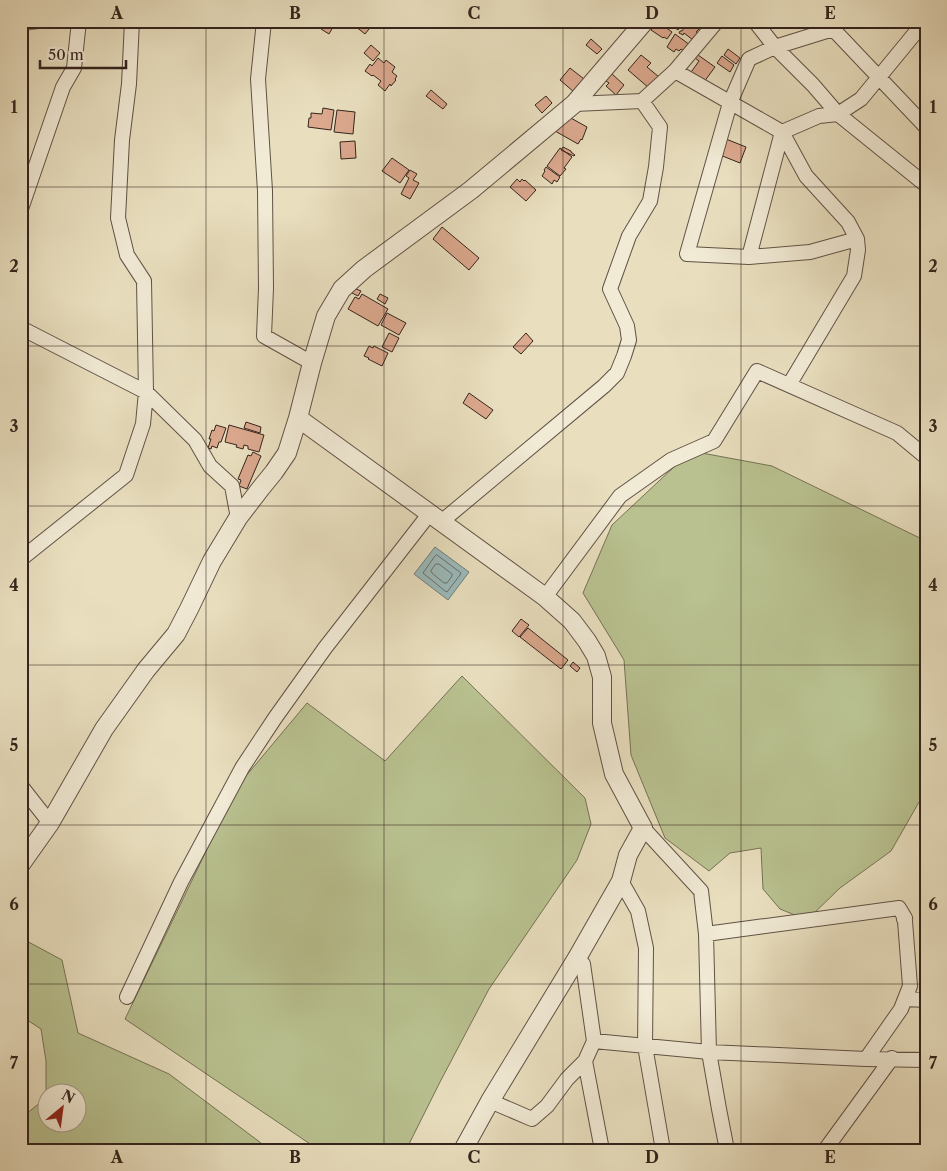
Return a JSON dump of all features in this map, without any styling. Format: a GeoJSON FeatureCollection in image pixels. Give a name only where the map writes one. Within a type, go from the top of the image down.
{"type":"FeatureCollection","features":[{"type":"Feature","properties":{"kind":"street"},"geometry":{"type":"LineString","coordinates":[[21,209],[64,87],[74,68],[79,21]]}},
{"type":"Feature","properties":{"kind":"street"},"geometry":{"type":"LineString","coordinates":[[21,559],[126,475],[143,424],[146,392],[144,281],[127,255],[118,218],[122,140],[129,84],[132,21]]}},
{"type":"Feature","properties":{"kind":"street"},"geometry":{"type":"LineString","coordinates":[[264,21],[258,79],[265,191],[266,288],[264,336],[312,363]]}},
{"type":"Feature","properties":{"kind":"street"},"geometry":{"type":"LineString","coordinates":[[574,104],[642,101],[674,71],[717,21]]}},
{"type":"Feature","properties":{"kind":"street"},"geometry":{"type":"LineString","coordinates":[[758,21],[756,24],[774,48],[813,85],[838,114],[926,185]]}},
{"type":"Feature","properties":{"kind":"street"},"geometry":{"type":"LineString","coordinates":[[782,132],[819,116],[838,114],[861,99],[925,21]]}},
{"type":"Feature","properties":{"kind":"street"},"geometry":{"type":"LineString","coordinates":[[21,864],[50,823],[104,729],[146,670],[176,634],[212,560],[238,518],[274,472],[286,453],[298,418],[326,316],[342,289],[364,269],[471,190],[574,104],[637,25]]}},
{"type":"Feature","properties":{"kind":"street"},"geometry":{"type":"LineString","coordinates":[[857,239],[810,252],[749,257],[687,254],[730,104],[750,59],[833,25],[879,77],[924,122]]}},
{"type":"Feature","properties":{"kind":"street"},"geometry":{"type":"LineString","coordinates":[[674,71],[782,132],[806,176],[848,222],[857,239],[858,250],[854,276],[789,385]]}},
{"type":"Feature","properties":{"kind":"street"},"geometry":{"type":"LineString","coordinates":[[127,998],[181,882],[242,768],[325,648],[435,518],[604,386],[617,373],[629,340],[627,326],[610,289],[629,236],[650,201],[658,151],[660,127],[642,101]]}},
{"type":"Feature","properties":{"kind":"street"},"geometry":{"type":"LineString","coordinates":[[749,257],[782,132]]}},
{"type":"Feature","properties":{"kind":"street"},"geometry":{"type":"LineString","coordinates":[[21,328],[146,392],[195,440],[210,466],[232,486],[238,518]]}},
{"type":"Feature","properties":{"kind":"street"},"geometry":{"type":"LineString","coordinates":[[545,597],[620,496],[671,460],[714,441],[757,371],[897,432],[926,457]]}},
{"type":"Feature","properties":{"kind":"street"},"geometry":{"type":"LineString","coordinates":[[298,418],[545,597],[572,621],[588,641],[596,656],[602,677],[602,723],[614,774],[643,828],[701,891],[706,934],[709,1052],[727,1150]]}},
{"type":"Feature","properties":{"kind":"street"},"geometry":{"type":"LineString","coordinates":[[21,786],[50,823]]}},
{"type":"Feature","properties":{"kind":"street"},"geometry":{"type":"LineString","coordinates":[[463,1150],[490,1101],[577,958],[620,881],[628,855],[643,828]]}},
{"type":"Feature","properties":{"kind":"street"},"geometry":{"type":"LineString","coordinates":[[620,881],[638,911],[646,948],[645,1046],[663,1150]]}},
{"type":"Feature","properties":{"kind":"street"},"geometry":{"type":"LineString","coordinates":[[706,934],[899,908],[905,918],[910,986],[901,1008],[866,1059]]}},
{"type":"Feature","properties":{"kind":"street"},"geometry":{"type":"LineString","coordinates":[[490,1101],[532,1119],[547,1106],[567,1079],[585,1061],[594,1041],[583,964],[577,958]]}},
{"type":"Feature","properties":{"kind":"street"},"geometry":{"type":"LineString","coordinates":[[905,999],[926,1000]]}},
{"type":"Feature","properties":{"kind":"street"},"geometry":{"type":"LineString","coordinates":[[594,1041],[709,1052],[926,1060]]}},
{"type":"Feature","properties":{"kind":"street"},"geometry":{"type":"LineString","coordinates":[[825,1150],[892,1058]]}},
{"type":"Feature","properties":{"kind":"street"},"geometry":{"type":"LineString","coordinates":[[585,1061],[602,1150]]}},
{"type":"Feature","properties":{"kind":"green space"},"geometry":{"type":"Polygon","coordinates":[[[21,21],[72,21],[72,24],[21,31],[21,21]]]}},
{"type":"Feature","properties":{"kind":"green space"},"geometry":{"type":"Polygon","coordinates":[[[691,451],[772,466],[926,541],[926,790],[891,851],[840,888],[807,920],[780,909],[763,889],[761,848],[730,853],[709,871],[665,838],[631,755],[624,660],[583,593],[612,525],[691,451]]]}},
{"type":"Feature","properties":{"kind":"green space"},"geometry":{"type":"Polygon","coordinates":[[[462,676],[585,798],[591,824],[577,860],[489,989],[406,1150],[319,1150],[125,1019],[225,812],[246,776],[307,703],[385,761],[462,676]]]}},
{"type":"Feature","properties":{"kind":"green space"},"geometry":{"type":"Polygon","coordinates":[[[21,938],[62,960],[78,1033],[169,1074],[261,1143],[260,1150],[21,1150],[21,1118],[38,1104],[38,1134],[88,1134],[88,1084],[46,1084],[46,1061],[41,1029],[21,1016],[21,938]]]}},
{"type":"Feature","properties":{"kind":"water"},"geometry":{"type":"Polygon","coordinates":[[[435,547],[469,572],[448,600],[414,574],[435,547]]]}},
{"type":"Feature","properties":{"kind":"building"},"geometry":{"type":"Polygon","coordinates":[[[315,21],[323,21],[333,27],[329,34],[321,29],[322,27],[315,21]]]}},
{"type":"Feature","properties":{"kind":"building"},"geometry":{"type":"Polygon","coordinates":[[[357,21],[370,21],[373,24],[365,34],[355,26],[357,21]]]}},
{"type":"Feature","properties":{"kind":"building"},"geometry":{"type":"Polygon","coordinates":[[[657,21],[672,32],[667,39],[651,30],[657,21]]]}},
{"type":"Feature","properties":{"kind":"building"},"geometry":{"type":"Polygon","coordinates":[[[666,21],[684,21],[678,30],[666,21]]]}},
{"type":"Feature","properties":{"kind":"building"},"geometry":{"type":"Polygon","coordinates":[[[688,22],[699,29],[693,40],[684,33],[683,35],[679,33],[688,22]]]}},
{"type":"Feature","properties":{"kind":"building"},"geometry":{"type":"Polygon","coordinates":[[[675,34],[690,45],[685,52],[681,49],[679,51],[676,49],[674,52],[667,47],[675,34]]]}},
{"type":"Feature","properties":{"kind":"building"},"geometry":{"type":"Polygon","coordinates":[[[591,39],[602,49],[597,54],[586,45],[591,39]]]}},
{"type":"Feature","properties":{"kind":"building"},"geometry":{"type":"Polygon","coordinates":[[[371,45],[380,53],[373,61],[364,53],[371,45]]]}},
{"type":"Feature","properties":{"kind":"building"},"geometry":{"type":"Polygon","coordinates":[[[728,49],[740,58],[736,64],[724,55],[728,49]]]}},
{"type":"Feature","properties":{"kind":"building"},"geometry":{"type":"Polygon","coordinates":[[[641,55],[651,63],[647,67],[659,77],[649,88],[628,70],[641,55]]]}},
{"type":"Feature","properties":{"kind":"building"},"geometry":{"type":"Polygon","coordinates":[[[698,55],[715,67],[704,82],[689,75],[699,61],[695,58],[698,55]]]}},
{"type":"Feature","properties":{"kind":"building"},"geometry":{"type":"Polygon","coordinates":[[[722,56],[734,65],[730,72],[717,63],[722,56]]]}},
{"type":"Feature","properties":{"kind":"building"},"geometry":{"type":"Polygon","coordinates":[[[378,58],[384,63],[386,60],[395,67],[392,72],[397,76],[396,80],[385,91],[378,85],[381,81],[365,71],[378,58]]]}},
{"type":"Feature","properties":{"kind":"building"},"geometry":{"type":"Polygon","coordinates":[[[570,68],[584,79],[574,92],[560,80],[570,68]]]}},
{"type":"Feature","properties":{"kind":"building"},"geometry":{"type":"Polygon","coordinates":[[[611,73],[624,85],[616,95],[606,86],[609,83],[606,81],[607,78],[611,73]]]}},
{"type":"Feature","properties":{"kind":"building"},"geometry":{"type":"Polygon","coordinates":[[[431,90],[447,104],[443,109],[426,96],[431,90]]]}},
{"type":"Feature","properties":{"kind":"building"},"geometry":{"type":"Polygon","coordinates":[[[546,96],[552,103],[542,113],[535,105],[546,96]]]}},
{"type":"Feature","properties":{"kind":"building"},"geometry":{"type":"Polygon","coordinates":[[[323,108],[334,110],[331,130],[308,127],[311,113],[322,114],[323,108]]]}},
{"type":"Feature","properties":{"kind":"building"},"geometry":{"type":"Polygon","coordinates":[[[337,110],[355,112],[353,134],[334,132],[337,110]]]}},
{"type":"Feature","properties":{"kind":"building"},"geometry":{"type":"Polygon","coordinates":[[[569,117],[587,127],[582,140],[578,144],[555,131],[569,117]]]}},
{"type":"Feature","properties":{"kind":"building"},"geometry":{"type":"Polygon","coordinates":[[[726,139],[746,147],[740,163],[720,155],[726,139]]]}},
{"type":"Feature","properties":{"kind":"building"},"geometry":{"type":"Polygon","coordinates":[[[355,141],[356,158],[341,159],[340,142],[355,141]]]}},
{"type":"Feature","properties":{"kind":"building"},"geometry":{"type":"Polygon","coordinates":[[[563,147],[571,151],[575,155],[561,150],[563,147]]]}},
{"type":"Feature","properties":{"kind":"building"},"geometry":{"type":"Polygon","coordinates":[[[560,148],[572,157],[560,176],[547,166],[560,148]]]}},
{"type":"Feature","properties":{"kind":"building"},"geometry":{"type":"Polygon","coordinates":[[[392,158],[409,170],[400,183],[382,171],[392,158]]]}},
{"type":"Feature","properties":{"kind":"building"},"geometry":{"type":"Polygon","coordinates":[[[546,167],[560,177],[557,182],[554,180],[552,184],[542,176],[546,167]]]}},
{"type":"Feature","properties":{"kind":"building"},"geometry":{"type":"Polygon","coordinates":[[[410,170],[417,174],[413,180],[419,183],[410,199],[401,194],[409,178],[406,176],[410,170]]]}},
{"type":"Feature","properties":{"kind":"building"},"geometry":{"type":"Polygon","coordinates":[[[517,179],[520,182],[522,179],[525,180],[536,190],[526,201],[510,187],[517,179]]]}},
{"type":"Feature","properties":{"kind":"building"},"geometry":{"type":"Polygon","coordinates":[[[442,227],[479,258],[469,270],[433,239],[442,227]]]}},
{"type":"Feature","properties":{"kind":"building"},"geometry":{"type":"Polygon","coordinates":[[[354,288],[361,291],[358,296],[352,293],[354,288]]]}},
{"type":"Feature","properties":{"kind":"building"},"geometry":{"type":"Polygon","coordinates":[[[362,294],[388,309],[378,326],[348,309],[355,297],[359,299],[362,294]]]}},
{"type":"Feature","properties":{"kind":"building"},"geometry":{"type":"Polygon","coordinates":[[[380,294],[388,298],[385,304],[377,299],[380,294]]]}},
{"type":"Feature","properties":{"kind":"building"},"geometry":{"type":"Polygon","coordinates":[[[387,313],[406,323],[399,335],[381,325],[387,313]]]}},
{"type":"Feature","properties":{"kind":"building"},"geometry":{"type":"Polygon","coordinates":[[[389,333],[399,338],[392,352],[382,347],[389,333]]]}},
{"type":"Feature","properties":{"kind":"building"},"geometry":{"type":"Polygon","coordinates":[[[526,333],[533,341],[521,354],[513,347],[526,333]]]}},
{"type":"Feature","properties":{"kind":"building"},"geometry":{"type":"Polygon","coordinates":[[[369,346],[373,348],[374,346],[388,353],[382,366],[364,356],[369,346]]]}},
{"type":"Feature","properties":{"kind":"building"},"geometry":{"type":"Polygon","coordinates":[[[469,393],[493,410],[486,419],[463,403],[469,393]]]}},
{"type":"Feature","properties":{"kind":"building"},"geometry":{"type":"Polygon","coordinates":[[[246,422],[261,427],[260,433],[244,428],[246,422]]]}},
{"type":"Feature","properties":{"kind":"building"},"geometry":{"type":"Polygon","coordinates":[[[216,425],[226,428],[217,448],[212,446],[211,449],[208,448],[211,439],[209,439],[216,425]]]}},
{"type":"Feature","properties":{"kind":"building"},"geometry":{"type":"Polygon","coordinates":[[[229,425],[264,435],[259,452],[248,449],[248,446],[244,445],[243,449],[236,447],[237,445],[225,442],[229,425]]]}},
{"type":"Feature","properties":{"kind":"building"},"geometry":{"type":"Polygon","coordinates":[[[253,452],[261,456],[247,489],[239,486],[241,480],[238,479],[248,455],[251,456],[253,452]]]}},
{"type":"Feature","properties":{"kind":"building"},"geometry":{"type":"Polygon","coordinates":[[[521,619],[529,625],[519,637],[512,631],[521,619]]]}},
{"type":"Feature","properties":{"kind":"building"},"geometry":{"type":"Polygon","coordinates":[[[528,628],[568,660],[561,669],[520,637],[528,628]]]}},
{"type":"Feature","properties":{"kind":"building"},"geometry":{"type":"Polygon","coordinates":[[[573,662],[580,668],[577,672],[570,666],[573,662]]]}}]}
